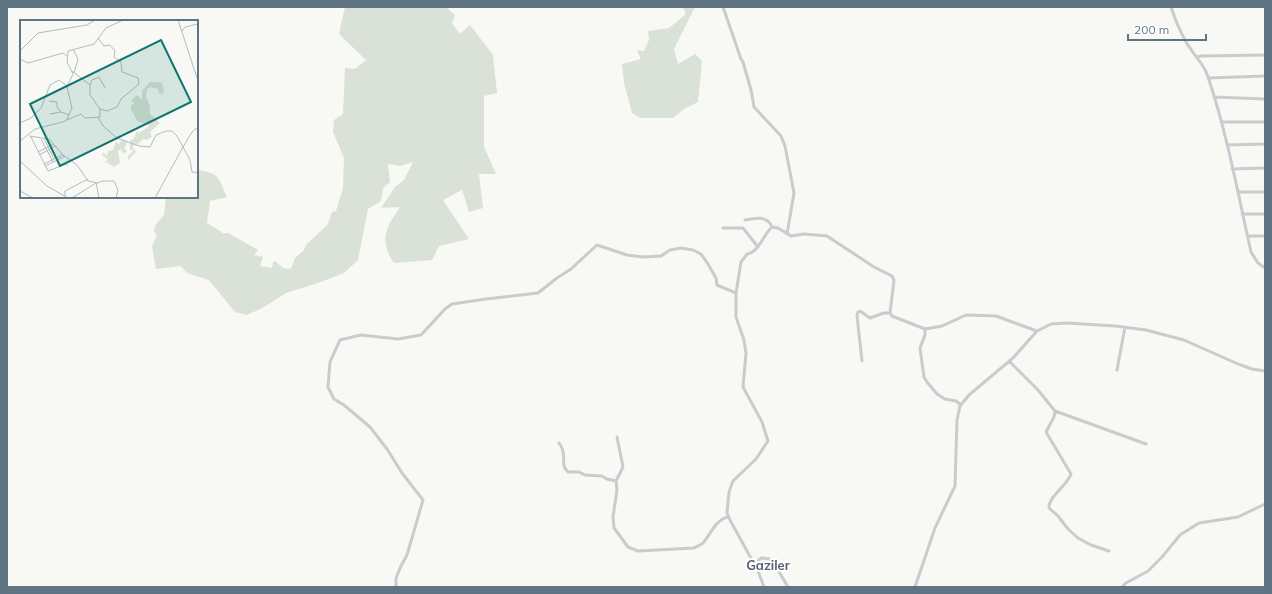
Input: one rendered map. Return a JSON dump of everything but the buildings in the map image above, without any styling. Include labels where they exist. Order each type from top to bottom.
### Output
[{"type":"street","points":[[723,7],[743,62],[751,90],[754,108],[781,136],[785,146],[794,192],[787,234]]},
{"type":"street","points":[[1171,7],[1176,22],[1209,78],[1227,145],[1251,252],[1258,263],[1265,268]]},
{"type":"street","points":[[1197,57],[1265,54]]},
{"type":"street","points":[[1209,78],[1265,76]]},
{"type":"street","points":[[1214,97],[1265,98]]},
{"type":"street","points":[[1221,122],[1265,122]]},
{"type":"street","points":[[1227,145],[1265,144]]},
{"type":"street","points":[[1232,169],[1265,168]]},
{"type":"street","points":[[1238,192],[1265,192]]},
{"type":"street","points":[[1242,214],[1265,214]]},
{"type":"street","points":[[745,220],[759,217],[766,219],[772,227]]},
{"type":"street","points":[[764,587],[758,571],[727,513],[729,492],[733,480],[756,459],[768,441],[762,422],[743,387],[746,352],[744,340],[736,318],[736,293],[741,262],[747,254],[752,253],[758,247],[766,232],[772,227],[778,228],[791,236],[804,234],[827,236],[874,267],[892,276],[894,280],[890,313]]},
{"type":"street","points":[[723,228],[743,228],[758,247]]},
{"type":"street","points":[[1248,236],[1265,236]]},
{"type":"street","points":[[396,587],[396,578],[400,566],[407,555],[423,500],[370,427],[344,405],[334,400],[328,387],[330,362],[340,340],[361,335],[398,339],[421,335],[445,309],[452,304],[538,293],[571,269],[597,245],[627,255],[643,257],[661,256],[670,250],[681,248],[693,250],[701,254],[708,264],[716,278],[717,285],[736,293]]},
{"type":"street","points":[[862,361],[857,316],[858,312],[860,311],[870,318],[884,313],[890,313],[892,316],[925,329],[942,326],[966,315],[996,316],[1037,331]]},
{"type":"street","points":[[915,587],[936,528],[955,486],[956,420],[961,405],[969,395],[1009,362],[1037,331],[1051,324],[1067,323],[1146,330],[1184,340],[1238,364],[1252,369],[1265,371]]},
{"type":"street","points":[[1117,370],[1125,327]]},
{"type":"street","points":[[925,329],[925,335],[920,348],[924,377],[937,394],[945,399],[956,401],[961,405]]},
{"type":"street","points":[[1009,362],[1038,390],[1055,411],[1146,444]]},
{"type":"street","points":[[1055,411],[1054,417],[1046,432],[1071,474],[1068,481],[1050,503],[1049,508],[1078,538],[1092,545],[1109,550]]},
{"type":"street","points":[[617,437],[623,467],[616,481],[617,490],[613,517],[614,528],[628,547],[638,551],[694,548],[702,543],[717,524],[724,518],[728,517]]},
{"type":"street","points":[[559,443],[564,454],[563,459],[565,470],[568,472],[579,472],[585,475],[602,476],[616,481]]},
{"type":"street","points":[[1122,587],[1126,583],[1148,571],[1162,557],[1180,534],[1199,523],[1238,516],[1265,504]]},
{"type":"street","points":[[758,571],[758,561],[762,558],[770,559],[788,587]]},
{"type":"shaded area","points":[[345,7],[446,7],[455,15],[452,23],[460,34],[470,25],[493,55],[497,93],[484,96],[484,147],[496,174],[479,174],[483,208],[469,212],[462,190],[443,200],[469,239],[439,246],[432,260],[395,263],[388,252],[385,238],[389,224],[400,207],[381,208],[395,187],[404,180],[413,162],[400,166],[388,164],[390,182],[383,188],[381,201],[368,209],[358,260],[344,273],[286,293],[264,307],[247,315],[235,312],[209,280],[187,273],[181,266],[156,269],[152,246],[157,235],[154,232],[155,226],[164,215],[166,198],[198,198],[198,170],[205,171],[217,177],[220,180],[227,197],[210,201],[207,223],[223,233],[228,233],[258,250],[254,255],[263,257],[260,266],[272,268],[273,262],[275,261],[283,268],[291,269],[295,258],[328,224],[332,212],[336,211],[343,188],[344,158],[333,132],[334,120],[343,114],[345,68],[355,69],[366,60],[339,34]]},
{"type":"shaded area","points":[[683,7],[695,7],[674,49],[678,64],[695,54],[702,61],[698,102],[684,109],[673,118],[640,118],[632,113],[624,83],[622,64],[641,59],[637,50],[644,51],[649,40],[648,31],[669,28],[686,14]]},
{"type":"district","name":"Gaziler","points":[[768,565]]}]
